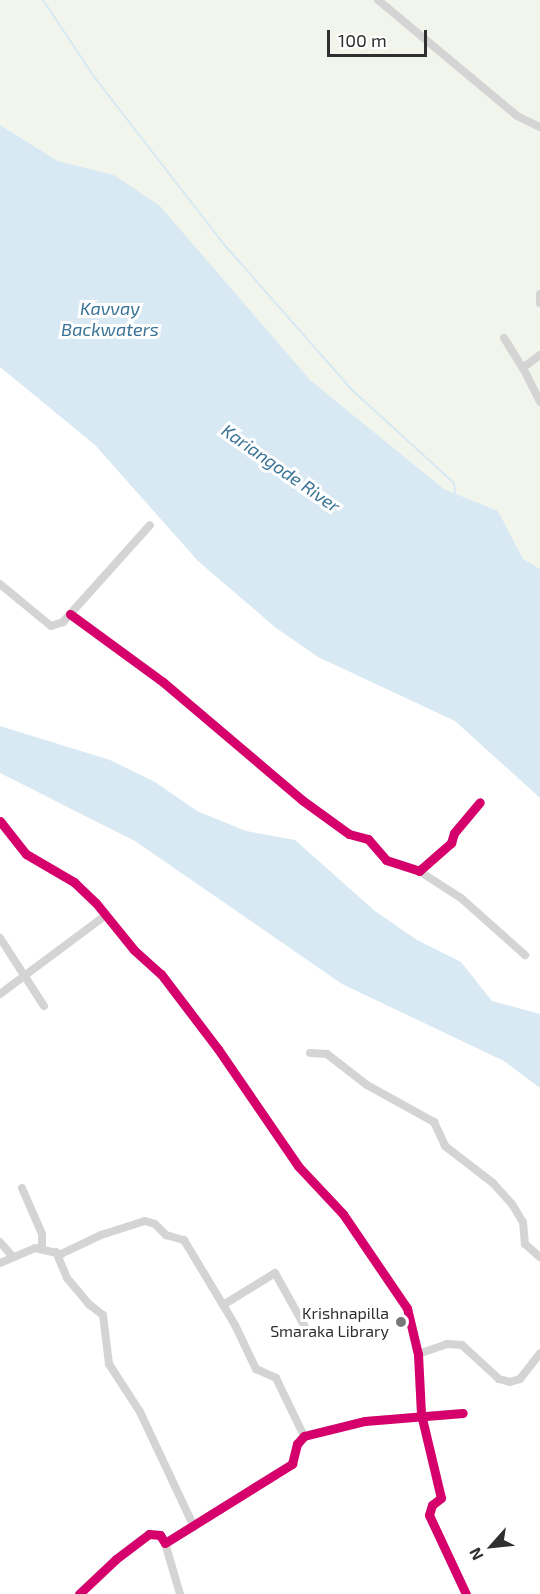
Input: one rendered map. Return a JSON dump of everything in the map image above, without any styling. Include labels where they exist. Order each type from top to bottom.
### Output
[{"type":"street","points":[[378,0],[517,116],[540,127]]},
{"type":"street","points":[[540,294],[540,303]]},
{"type":"street","points":[[504,338],[540,402]]},
{"type":"street","points":[[522,368],[540,355]]},
{"type":"street","points":[[0,585],[51,626],[70,614],[150,525]]},
{"type":"street","points":[[70,614],[163,682],[302,800],[349,834],[368,839],[386,860],[418,871],[461,898],[525,955]]},
{"type":"street","points":[[418,871],[451,843],[454,833],[480,802]]},
{"type":"street","points":[[0,821],[26,854],[74,882],[180,997],[298,1166],[356,1231],[407,1308],[418,1354],[421,1414],[441,1498],[432,1505],[429,1515],[432,1529],[466,1594]]},
{"type":"street","points":[[0,994],[106,915]]},
{"type":"street","points":[[0,938],[44,1006]]},
{"type":"street","points":[[310,1053],[327,1054],[367,1085],[434,1122],[445,1146],[493,1183],[512,1204],[523,1222],[525,1244],[540,1257]]},
{"type":"street","points":[[22,1188],[42,1234],[42,1248]]},
{"type":"street","points":[[0,1263],[12,1256],[42,1248],[61,1254],[101,1235],[145,1221],[155,1224],[166,1235],[184,1240],[223,1305],[256,1369],[276,1378],[304,1436]]},
{"type":"street","points":[[0,1242],[12,1256]]},
{"type":"street","points":[[56,1252],[67,1278],[90,1305],[103,1315],[110,1364],[140,1412],[194,1527]]},
{"type":"street","points":[[223,1305],[275,1273],[309,1334]]},
{"type":"street","points":[[418,1354],[447,1344],[462,1346],[499,1379],[510,1382],[520,1379],[540,1353]]},
{"type":"street","points":[[165,1543],[292,1464],[297,1444],[304,1436],[365,1421],[421,1414],[463,1413]]},
{"type":"street","points":[[79,1594],[116,1559],[149,1534],[160,1535],[165,1543],[180,1594]]},
{"type":"shaded area","points":[[0,0],[540,0],[540,569],[523,559],[498,511],[444,489],[310,380],[195,250],[114,175],[58,161],[0,125]]},
{"type":"water","name":"Kavvay Backwaters","points":[[0,125],[58,161],[114,175],[160,206],[310,380],[444,489],[498,511],[523,559],[540,569],[540,798],[455,721],[318,657],[276,628],[198,561],[95,445],[0,367]]},
{"type":"water","points":[[0,726],[110,760],[155,782],[197,811],[246,831],[295,840],[375,911],[417,940],[461,962],[492,1001],[540,1014],[540,1088],[504,1061],[342,984],[135,841],[0,773]]},
{"type":"waterway","points":[[43,0],[95,78],[222,242],[351,389],[454,483],[455,495]]},
{"type":"cycle path","points":[[70,614],[163,682],[302,800],[349,834],[368,839],[386,860],[419,871],[451,843],[454,833],[480,802]]},
{"type":"cycle path","points":[[0,821],[26,854],[74,882],[96,903],[134,950],[161,974],[218,1049],[298,1166],[343,1214],[407,1308],[418,1354],[421,1414],[441,1498],[432,1505],[429,1515],[466,1594]]},
{"type":"cycle path","points":[[79,1594],[116,1559],[149,1534],[160,1535],[165,1543],[292,1464],[297,1444],[304,1436],[365,1421],[463,1413]]},
{"type":"place","name":"Krishnapilla Smaraka Library","points":[[401,1322]]},
{"type":"water label","name":"Kariangode River","points":[[281,468]]}]
